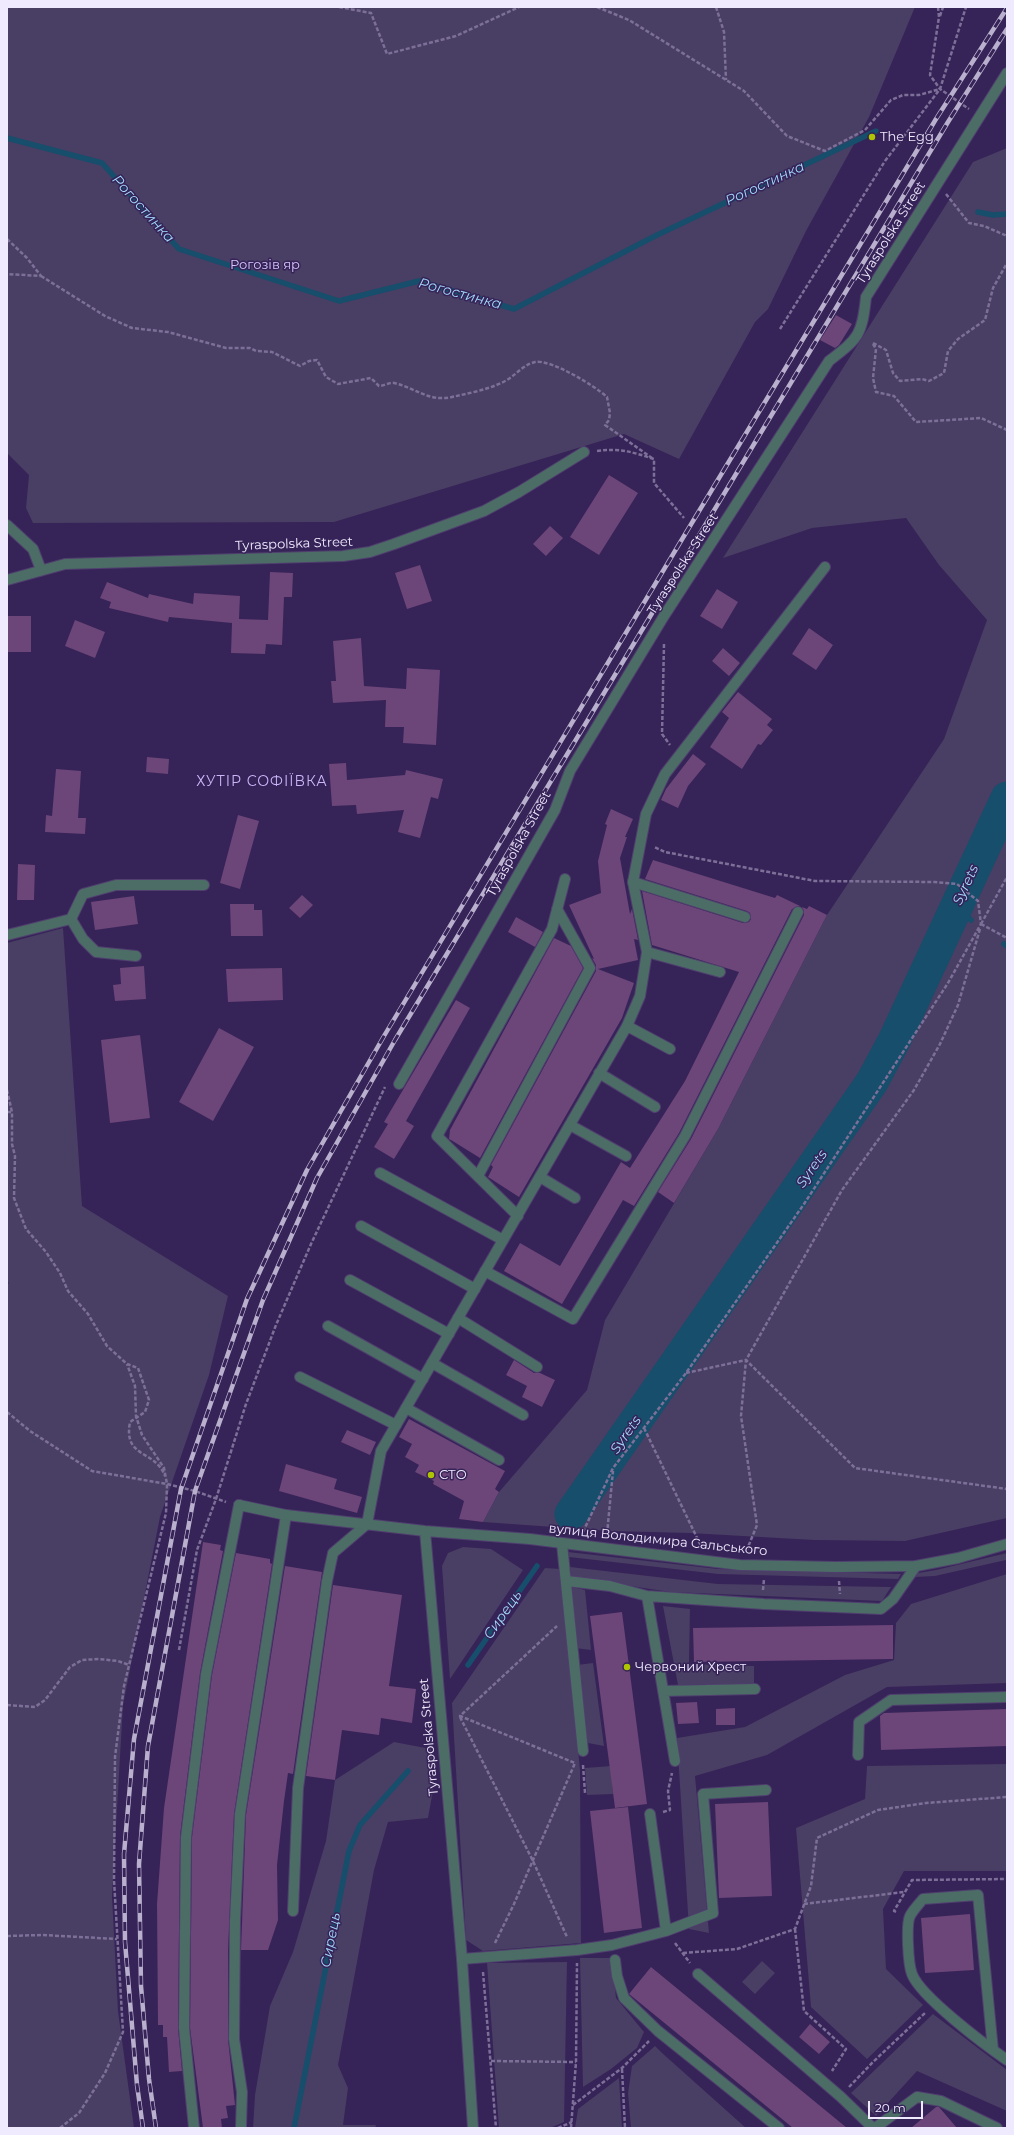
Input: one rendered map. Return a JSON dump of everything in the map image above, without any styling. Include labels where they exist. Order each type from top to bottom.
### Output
[{"type":"street","name":"Tyraspolska Street","points":[[399,1084],[555,810],[570,771],[664,616],[829,361],[851,344],[863,325],[866,297],[1007,73]]},
{"type":"street","name":"Tyraspolska Street","points":[[7,580],[65,564],[343,556],[370,552],[484,511],[519,492],[584,452]]},
{"type":"street","points":[[7,525],[33,549],[41,570]]},
{"type":"street","points":[[293,1911],[298,1788],[327,1581],[333,1553],[367,1524],[381,1451],[627,1026],[640,996],[647,952],[633,882],[646,814],[665,774],[825,567]]},
{"type":"street","points":[[518,1216],[438,1136],[552,929],[565,879]]},
{"type":"street","points":[[633,882],[746,917]]},
{"type":"street","points":[[71,919],[83,894],[116,885],[204,885]]},
{"type":"street","points":[[478,1176],[590,968],[557,909]]},
{"type":"street","points":[[485,1271],[573,1319],[685,1136],[798,912]]},
{"type":"street","points":[[7,935],[71,919]]},
{"type":"street","points":[[71,919],[83,939],[96,952],[136,956]]},
{"type":"street","points":[[647,952],[720,972]]},
{"type":"street","points":[[627,1026],[670,1049]]},
{"type":"street","points":[[600,1073],[655,1107]]},
{"type":"street","points":[[570,1125],[626,1156]]},
{"type":"street","points":[[380,1173],[503,1240]]},
{"type":"street","points":[[540,1177],[575,1198]]},
{"type":"street","points":[[361,1226],[475,1289]]},
{"type":"street","points":[[350,1280],[449,1334]]},
{"type":"street","points":[[458,1318],[537,1367]]},
{"type":"street","points":[[328,1326],[423,1379]]},
{"type":"street","points":[[432,1363],[523,1415]]},
{"type":"street","points":[[300,1377],[396,1425]]},
{"type":"street","points":[[406,1408],[499,1460]]},
{"type":"street","points":[[194,2128],[184,2028],[186,1837],[206,1674],[238,1505],[286,1515],[425,1531]]},
{"type":"street","points":[[241,2128],[242,2092],[234,2039],[235,1921],[240,1814],[286,1515]]},
{"type":"street","name":"Tyraspolska Street","points":[[425,1531],[462,1960],[473,2128]]},
{"type":"street","name":"вулиця Володимира Сальського","points":[[425,1531],[530,1539],[740,1565],[836,1567],[916,1566],[958,1558],[1007,1544]]},
{"type":"street","points":[[562,1544],[567,1581],[583,1751]]},
{"type":"street","points":[[567,1581],[610,1586],[647,1596],[764,1604],[881,1609],[893,1599],[916,1566]]},
{"type":"street","points":[[647,1596],[675,1761]]},
{"type":"street","points":[[663,1691],[755,1689]]},
{"type":"street","points":[[858,1755],[859,1722],[891,1700],[1007,1697]]},
{"type":"street","points":[[462,1960],[612,1946],[666,1931],[713,1913],[703,1794],[766,1790]]},
{"type":"street","points":[[650,1814],[666,1931]]},
{"type":"street","points":[[993,2050],[978,1895],[923,1899],[910,1916],[908,1957],[912,1974],[920,1987],[936,2002],[993,2050],[1007,2060]]},
{"type":"street","points":[[615,1960],[617,1976],[624,1998],[658,2031],[779,2128]]},
{"type":"street","points":[[698,1974],[825,2083],[874,2128],[917,2097],[941,2101],[997,2128]]},
{"type":"path","points":[[339,7],[371,13],[387,54],[456,36],[519,7]]},
{"type":"path","points":[[596,7],[629,20],[744,91],[787,136],[826,152],[865,130],[891,100],[903,95],[919,95],[940,89]]},
{"type":"path","points":[[716,7],[724,32],[726,80]]},
{"type":"path","points":[[938,7],[939,17]]},
{"type":"path","points":[[943,7],[939,17],[930,75],[940,89],[979,117]]},
{"type":"path","points":[[780,329],[885,162],[940,89],[966,7]]},
{"type":"path","points":[[932,192],[946,194],[969,223],[984,226],[1007,236]]},
{"type":"path","points":[[7,239],[27,258],[41,276],[105,316],[127,326],[168,332],[226,348],[250,348],[256,351],[272,352],[300,366],[309,361],[317,360],[326,377],[338,384],[371,378],[379,386],[394,383],[428,397],[452,397],[490,388],[507,380],[526,365],[534,363],[547,363],[594,387],[604,394],[610,407],[609,420],[605,424],[654,459],[654,483],[684,518]]},
{"type":"path","points":[[873,343],[886,350],[893,373],[900,381],[922,379],[929,381],[938,378],[944,373],[948,351],[958,339],[985,320],[994,288],[1007,263]]},
{"type":"path","points":[[7,274],[41,276]]},
{"type":"path","points":[[863,325],[876,349],[873,378],[876,392],[894,396],[916,422],[981,418],[1007,430]]},
{"type":"path","points":[[584,452],[615,449],[631,451],[652,458]]},
{"type":"path","points":[[664,616],[662,734],[679,756]]},
{"type":"path","points":[[650,846],[665,852],[815,881],[934,882],[957,884],[978,901],[981,924],[958,1005],[940,1044],[914,1090],[842,1190],[746,1360],[741,1416],[757,1525],[740,1565]]},
{"type":"path","points":[[582,1535],[614,1468],[686,1373],[804,1204],[948,984],[1007,878]]},
{"type":"path","points":[[981,924],[1007,938]]},
{"type":"path","points":[[179,1650],[197,1550],[216,1499],[246,1404],[276,1326],[311,1244],[388,1082]]},
{"type":"path","points":[[7,1090],[12,1112],[12,1144],[15,1163],[14,1198],[17,1211],[26,1229],[46,1252],[60,1273],[68,1291],[88,1314],[107,1346],[127,1364],[138,1368],[149,1400],[145,1412],[136,1416],[130,1422],[128,1432],[130,1444],[137,1451],[155,1460],[164,1473],[168,1484]]},
{"type":"path","points":[[7,1112],[12,1112]]},
{"type":"path","points":[[686,1373],[746,1360]]},
{"type":"path","points":[[746,1360],[856,1468],[1007,1489]]},
{"type":"path","points":[[60,2128],[79,2113],[105,2073],[123,2032],[114,1880],[115,1757],[124,1686],[166,1513],[168,1484],[164,1468],[142,1435],[136,1416],[135,1386],[127,1364]]},
{"type":"path","points":[[7,1412],[30,1431],[92,1471],[155,1484],[168,1484],[238,1505]]},
{"type":"path","points":[[644,1428],[692,1525],[707,1561]]},
{"type":"path","points":[[606,1548],[614,1468]]},
{"type":"path","points":[[460,1716],[570,1614]]},
{"type":"path","points":[[7,1705],[36,1707],[45,1700],[70,1667],[82,1660],[99,1659],[118,1661],[129,1665]]},
{"type":"path","points":[[456,1714],[574,1763],[533,1861],[491,1951],[483,1951],[482,1957],[496,2128]]},
{"type":"path","points":[[460,1716],[533,1861],[567,1937]]},
{"type":"path","points":[[583,1764],[585,1793]]},
{"type":"path","points":[[668,1791],[670,1803]]},
{"type":"path","points":[[825,2083],[846,2049],[804,2011],[795,1929],[811,1886],[817,1838],[878,1810],[926,1803],[1007,1797]]},
{"type":"path","points":[[804,1904],[905,1892]]},
{"type":"path","points":[[683,1953],[738,1949],[795,1929]]},
{"type":"path","points":[[7,1936],[42,1935],[117,1939]]},
{"type":"path","points":[[571,2128],[576,2062],[577,1950]]},
{"type":"path","points":[[841,2097],[873,2062],[936,2002]]},
{"type":"path","points":[[573,2105],[622,2068],[644,2048]]},
{"type":"path","points":[[491,2061],[576,2062]]},
{"type":"path","points":[[622,2068],[625,2128]]},
{"type":"path","points":[[558,2128],[572,2122]]},
{"type":"green space","name":"Рогозів яр","points":[[7,7],[915,7],[869,117],[806,231],[768,309],[755,322],[679,459],[624,434],[334,522],[33,523],[26,508],[29,475],[7,453]]},
{"type":"green space","points":[[1007,148],[1007,1518],[905,1541],[814,1540],[689,1533],[610,1531],[483,1522],[499,1492],[587,1390],[605,1320],[718,1129],[827,915],[944,739],[987,620],[939,565],[906,518],[812,528],[723,558],[973,162]]},
{"type":"green space","points":[[63,928],[82,1206],[228,1296],[209,1375],[160,1517],[123,1705],[112,1896],[118,2011],[134,2128],[7,2128],[7,1284],[9,1283],[7,1281],[7,943]]},
{"type":"green space","points":[[463,1547],[491,1549],[523,1570],[450,1679],[442,1566],[448,1553]]},
{"type":"green space","points":[[568,1552],[718,1569],[901,1574],[898,1579],[718,1574],[569,1557]]},
{"type":"green space","points":[[1007,1553],[1006,1560],[935,1576],[915,1577],[918,1573]]},
{"type":"green space","points":[[570,1567],[718,1584],[891,1587],[882,1601],[670,1592],[571,1577]]},
{"type":"green space","points":[[545,1568],[561,1569],[580,1770],[581,1943],[483,1951],[466,1940],[452,1703]]},
{"type":"green space","points":[[1007,1574],[1007,1683],[887,1687],[767,1755],[695,1776],[709,1933],[689,1929],[677,1738],[745,1727],[845,1675],[894,1660],[896,1623],[911,1604]]},
{"type":"green space","points":[[573,1587],[585,1590],[591,1650],[575,1648],[567,1597]]},
{"type":"green space","points":[[663,1606],[690,1609],[689,1664],[754,1666],[754,1684],[678,1685]]},
{"type":"green space","points":[[593,1663],[604,1746],[588,1743],[584,1734],[577,1665]]},
{"type":"green space","points":[[394,1742],[431,1749],[434,1785],[428,1818],[388,1822],[374,1870],[338,2065],[348,2088],[343,2125],[376,2125],[375,2128],[253,2128],[255,2095],[270,2006],[293,1952],[326,1841],[335,1780]]},
{"type":"green space","points":[[1007,1764],[1007,1871],[904,1871],[883,1909],[886,1969],[923,2005],[867,2059],[811,2007],[796,1828],[865,1799],[867,1766]]},
{"type":"green space","points":[[611,1766],[613,1794],[587,1795],[585,1768]]},
{"type":"green space","points":[[580,1958],[612,1958],[616,1998],[644,2032],[637,2048],[611,2069],[583,2087]]},
{"type":"green space","points":[[762,1961],[775,1973],[755,1994],[742,1982]]},
{"type":"green space","points":[[567,1962],[564,2122],[550,2128],[499,2128],[487,1963]]},
{"type":"green space","points":[[933,2014],[1007,2070],[1007,2111],[917,2071],[876,2116],[851,2093]]},
{"type":"green space","points":[[655,2046],[746,2128],[631,2128],[628,2093],[632,2066]]},
{"type":"green space","points":[[619,2078],[622,2128],[575,2128],[578,2109]]},
{"type":"building","points":[[836,315],[852,324],[839,345],[835,348],[820,340]]},
{"type":"building","points":[[609,475],[638,493],[599,555],[570,537]]},
{"type":"building","points":[[550,526],[563,538],[546,556],[533,544]]},
{"type":"building","points":[[420,565],[432,601],[407,609],[395,573]]},
{"type":"building","points":[[270,572],[293,573],[292,597],[284,597],[282,645],[266,644],[265,654],[231,653],[232,623],[169,617],[168,622],[109,608],[111,602],[100,598],[107,582],[148,598],[149,594],[193,604],[194,593],[240,596],[239,619],[268,620]]},
{"type":"building","points":[[717,589],[738,602],[722,629],[700,616]]},
{"type":"building","points":[[7,616],[31,616],[31,652],[7,652]]},
{"type":"building","points":[[75,620],[105,632],[95,658],[65,646]]},
{"type":"building","points":[[809,628],[833,645],[816,670],[792,654]]},
{"type":"building","points":[[361,638],[364,686],[406,689],[407,668],[440,670],[436,745],[403,743],[404,727],[385,727],[386,700],[333,703],[331,681],[336,681],[333,641]]},
{"type":"building","points":[[723,648],[740,663],[729,676],[712,661]]},
{"type":"building","points":[[738,692],[772,719],[767,725],[773,730],[761,745],[758,744],[742,769],[710,747],[729,718],[722,712]]},
{"type":"building","points":[[693,754],[706,764],[688,786],[678,808],[661,800],[666,789]]},
{"type":"building","points":[[147,757],[169,759],[168,774],[146,772]]},
{"type":"building","points":[[346,763],[347,780],[405,775],[406,770],[443,779],[438,799],[431,797],[420,838],[398,832],[404,810],[357,814],[356,805],[332,806],[329,764]]},
{"type":"building","points":[[56,769],[81,771],[78,818],[86,818],[85,834],[45,832],[46,815],[52,816]]},
{"type":"building","points":[[611,809],[633,819],[625,837],[627,837],[620,858],[630,914],[632,909],[638,940],[634,939],[638,960],[598,969],[634,983],[622,1018],[519,1197],[488,1177],[493,1167],[491,1165],[596,971],[596,965],[592,958],[594,959],[569,905],[601,893],[598,861],[607,825],[605,824]]},
{"type":"building","points":[[238,815],[259,821],[240,889],[220,883]]},
{"type":"building","points":[[653,860],[775,898],[777,895],[800,906],[792,909],[679,1133],[634,1206],[623,1200],[562,1304],[504,1271],[520,1243],[560,1266],[621,1162],[630,1168],[685,1081],[739,972],[652,945],[642,891],[743,923],[749,922],[751,919],[750,913],[747,911],[645,879]]},
{"type":"building","points":[[18,864],[35,865],[34,900],[17,900]]},
{"type":"building","points":[[302,895],[313,905],[300,918],[289,908]]},
{"type":"building","points":[[134,896],[138,924],[95,930],[91,902]]},
{"type":"building","points":[[230,904],[254,904],[254,910],[262,910],[263,936],[231,936]]},
{"type":"building","points":[[809,906],[827,915],[718,1129],[674,1203],[658,1192],[691,1139],[804,915],[802,907],[807,909]]},
{"type":"building","points":[[516,917],[543,932],[535,947],[508,932]]},
{"type":"building","points":[[554,938],[571,946],[583,968],[480,1158],[449,1139],[450,1130]]},
{"type":"building","points":[[144,966],[146,999],[115,1001],[113,985],[121,984],[120,968]]},
{"type":"building","points":[[282,968],[283,1000],[228,1002],[226,969]]},
{"type":"building","points":[[456,1000],[470,1008],[406,1121],[414,1126],[394,1159],[374,1147],[388,1124],[384,1122]]},
{"type":"building","points":[[219,1028],[254,1047],[213,1121],[179,1102]]},
{"type":"building","points":[[140,1035],[150,1118],[110,1123],[101,1040]]},
{"type":"building","points":[[514,1360],[534,1373],[540,1373],[555,1380],[542,1407],[522,1397],[527,1386],[506,1375]]},
{"type":"building","points":[[409,1419],[505,1471],[495,1489],[499,1492],[483,1522],[459,1519],[464,1501],[433,1484],[434,1481],[415,1472],[419,1465],[405,1457],[412,1444],[399,1437]]},
{"type":"building","points":[[347,1430],[376,1442],[370,1455],[341,1442]]},
{"type":"building","points":[[286,1464],[337,1479],[334,1489],[362,1497],[357,1513],[279,1491]]},
{"type":"building","points":[[203,1542],[221,1545],[220,1550],[223,1551],[200,1673],[180,1836],[178,2028],[182,2071],[169,2072],[167,2037],[163,2037],[163,2025],[158,2025],[157,1904],[164,1808]]},
{"type":"building","points":[[236,1553],[270,1559],[270,1563],[272,1564],[234,1814],[228,1951],[228,2039],[235,2105],[226,2106],[228,2118],[221,2119],[222,2128],[203,2128],[190,2028],[192,1837],[212,1675]]},
{"type":"building","points":[[285,1566],[322,1572],[293,1774],[288,1773],[284,1801],[277,1865],[278,1920],[268,1950],[241,1950],[246,1815]]},
{"type":"building","points":[[333,1585],[402,1595],[389,1686],[416,1689],[412,1723],[381,1718],[379,1735],[342,1730],[335,1780],[306,1776]]},
{"type":"building","points":[[622,1612],[647,1804],[615,1808],[590,1616]]},
{"type":"building","points":[[893,1625],[893,1659],[694,1662],[693,1628]]},
{"type":"building","points":[[697,1702],[699,1723],[678,1724],[676,1703]]},
{"type":"building","points":[[735,1708],[735,1725],[716,1725],[716,1709]]},
{"type":"building","points":[[1007,1709],[1007,1746],[881,1750],[880,1716],[884,1713]]},
{"type":"building","points":[[768,1802],[772,1896],[719,1898],[715,1804]]},
{"type":"building","points":[[628,1807],[642,1928],[604,1933],[590,1811]]},
{"type":"building","points":[[970,1914],[974,1970],[925,1973],[921,1918]]},
{"type":"building","points":[[651,1967],[847,2128],[793,2128],[629,1994]]},
{"type":"building","points":[[810,2024],[830,2042],[819,2054],[799,2037]]},
{"type":"building","points":[[936,2107],[939,2107],[957,2128],[911,2128]]},
{"type":"waterway","name":"Рогостинка","points":[[7,138],[102,163],[179,249],[339,301],[419,281],[514,309],[655,236],[876,131]]},
{"type":"waterway","name":"Рогостинка","points":[[978,212],[993,215],[1007,214]]},
{"type":"waterway","name":"Syrets","points":[[571,1514],[872,1082],[895,1039],[1007,798]]},
{"type":"waterway","points":[[955,908],[971,920]]},
{"type":"waterway","name":"Сирець","points":[[468,1665],[537,1566]]},
{"type":"waterway","name":"Сирець","points":[[294,2128],[349,1851],[360,1825],[408,1771]]},
{"type":"railway","points":[[143,2128],[137,2085],[125,1942],[124,1854],[134,1739],[181,1489],[247,1299],[307,1170],[384,1036],[936,119],[1007,8]]},
{"type":"railway","points":[[156,2128],[149,2079],[141,1986],[139,1864],[148,1746],[195,1491],[263,1300],[317,1178],[395,1040],[948,122],[1007,29]]},
{"type":"place","name":"The Egg","points":[[872,137]]},
{"type":"place","name":"СТО","points":[[431,1475]]},
{"type":"place","name":"Червоний Хрест","points":[[627,1667]]},
{"type":"district","name":"ХУТІР СОФІЇВКА","points":[[262,782]]}]
